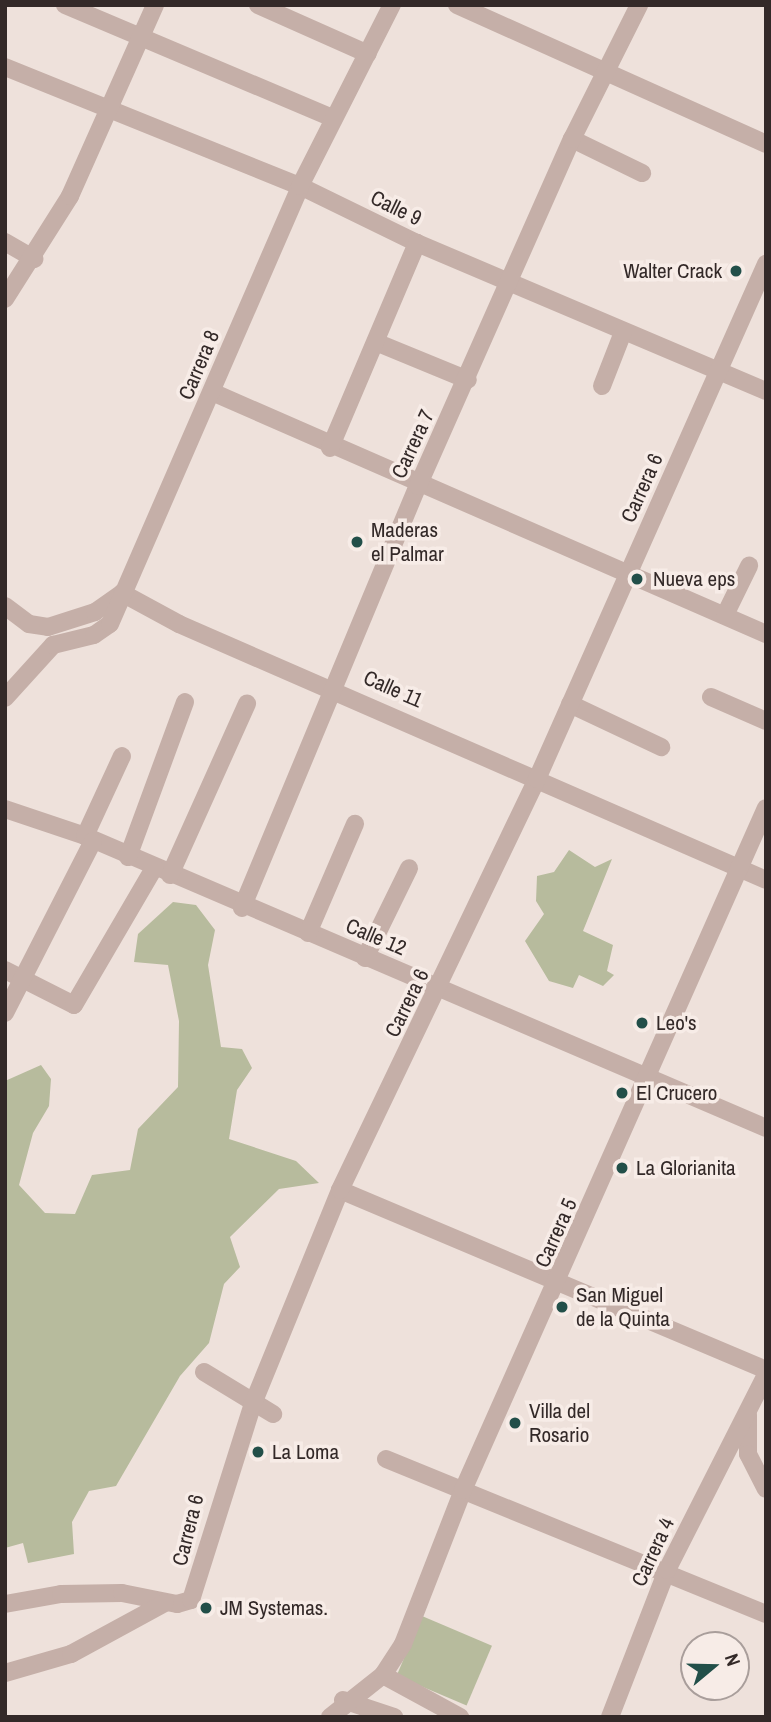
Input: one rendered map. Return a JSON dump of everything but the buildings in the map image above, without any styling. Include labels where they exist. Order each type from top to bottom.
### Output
[{"type":"street","points":[[65,5],[138,39],[333,118]]},
{"type":"street","points":[[5,299],[35,258],[155,5]]},
{"type":"street","points":[[258,5],[368,54]]},
{"type":"street","name":"Carrera 8","points":[[5,698],[53,645],[103,631],[212,392],[300,186],[392,5]]},
{"type":"street","points":[[457,5],[766,144]]},
{"type":"street","name":"Carrera 7","points":[[242,908],[418,486],[468,380],[572,139],[639,5]]},
{"type":"street","name":"Calle 9","points":[[5,67],[300,186],[417,243],[766,391]]},
{"type":"street","points":[[572,139],[642,173]]},
{"type":"street","points":[[5,242],[35,258]]},
{"type":"street","points":[[330,448],[378,343],[417,243]]},
{"type":"street","name":"Carrera 6","points":[[164,1603],[191,1600],[198,1587],[218,1500],[252,1406],[340,1190],[439,989],[537,779],[766,264]]},
{"type":"street","points":[[602,386],[623,332]]},
{"type":"street","points":[[378,343],[468,380]]},
{"type":"street","points":[[212,392],[330,448],[629,572],[766,634]]},
{"type":"street","points":[[725,615],[749,566]]},
{"type":"street","points":[[5,606],[29,624],[48,627],[95,612],[122,593]]},
{"type":"street","name":"Calle 11","points":[[122,593],[179,624],[333,687],[766,880]]},
{"type":"street","points":[[711,697],[766,721]]},
{"type":"street","points":[[128,857],[185,702]]},
{"type":"street","points":[[5,970],[74,1005],[162,872],[247,704]]},
{"type":"street","points":[[569,704],[661,747]]},
{"type":"street","points":[[5,1013],[89,839],[122,756]]},
{"type":"street","name":"Carrera 5","points":[[383,1675],[403,1644],[463,1490],[650,1079],[738,867],[766,808]]},
{"type":"street","name":"Calle 12","points":[[6,810],[89,839],[242,908],[308,933],[766,1128]]},
{"type":"street","points":[[308,933],[355,824]]},
{"type":"street","points":[[365,958],[409,868]]},
{"type":"street","points":[[340,1190],[558,1286],[766,1372]]},
{"type":"street","points":[[204,1371],[252,1406],[273,1415]]},
{"type":"street","name":"Carrera 4","points":[[610,1717],[667,1570],[766,1372]]},
{"type":"street","name":"Carrera 4","points":[[748,1411],[748,1454],[766,1489]]},
{"type":"street","points":[[386,1459],[667,1570],[766,1614]]},
{"type":"street","points":[[5,1604],[122,1593],[164,1603]]},
{"type":"street","points":[[5,1673],[71,1654],[164,1603]]},
{"type":"street","points":[[330,1717],[343,1700],[383,1675],[460,1717]]},
{"type":"street","points":[[343,1700],[394,1717]]},
{"type":"green space","points":[[569,850],[595,867],[612,859],[583,931],[613,945],[607,971],[614,975],[603,986],[579,975],[573,988],[549,981],[525,941],[544,914],[536,901],[537,876],[554,872]]},
{"type":"green space","points":[[173,902],[196,905],[215,930],[208,965],[221,1047],[242,1049],[252,1068],[237,1090],[229,1139],[296,1161],[319,1183],[279,1189],[230,1237],[240,1267],[224,1284],[209,1343],[180,1376],[116,1486],[89,1491],[72,1522],[74,1554],[28,1563],[23,1543],[5,1548],[5,1081],[41,1065],[51,1079],[49,1106],[33,1133],[19,1185],[45,1213],[75,1214],[92,1175],[130,1170],[138,1129],[178,1087],[179,1021],[168,965],[134,962],[138,934]]},
{"type":"green space","points":[[422,1616],[492,1646],[467,1706],[397,1676]]},
{"type":"place","name":"Walter Crack","points":[[736,271]]},
{"type":"place","name":"Maderas el Palmar","points":[[357,542]]},
{"type":"place","name":"Nueva eps","points":[[637,579]]},
{"type":"place","name":"Leo's","points":[[642,1023]]},
{"type":"place","name":"El Crucero","points":[[622,1093]]},
{"type":"place","name":"La Glorianita","points":[[622,1168]]},
{"type":"place","name":"San Miguel de la Quinta","points":[[562,1307]]},
{"type":"place","name":"Villa del Rosario","points":[[515,1423]]},
{"type":"place","name":"La Loma","points":[[258,1452]]},
{"type":"place","name":"JM Systemas.","points":[[206,1608]]}]
